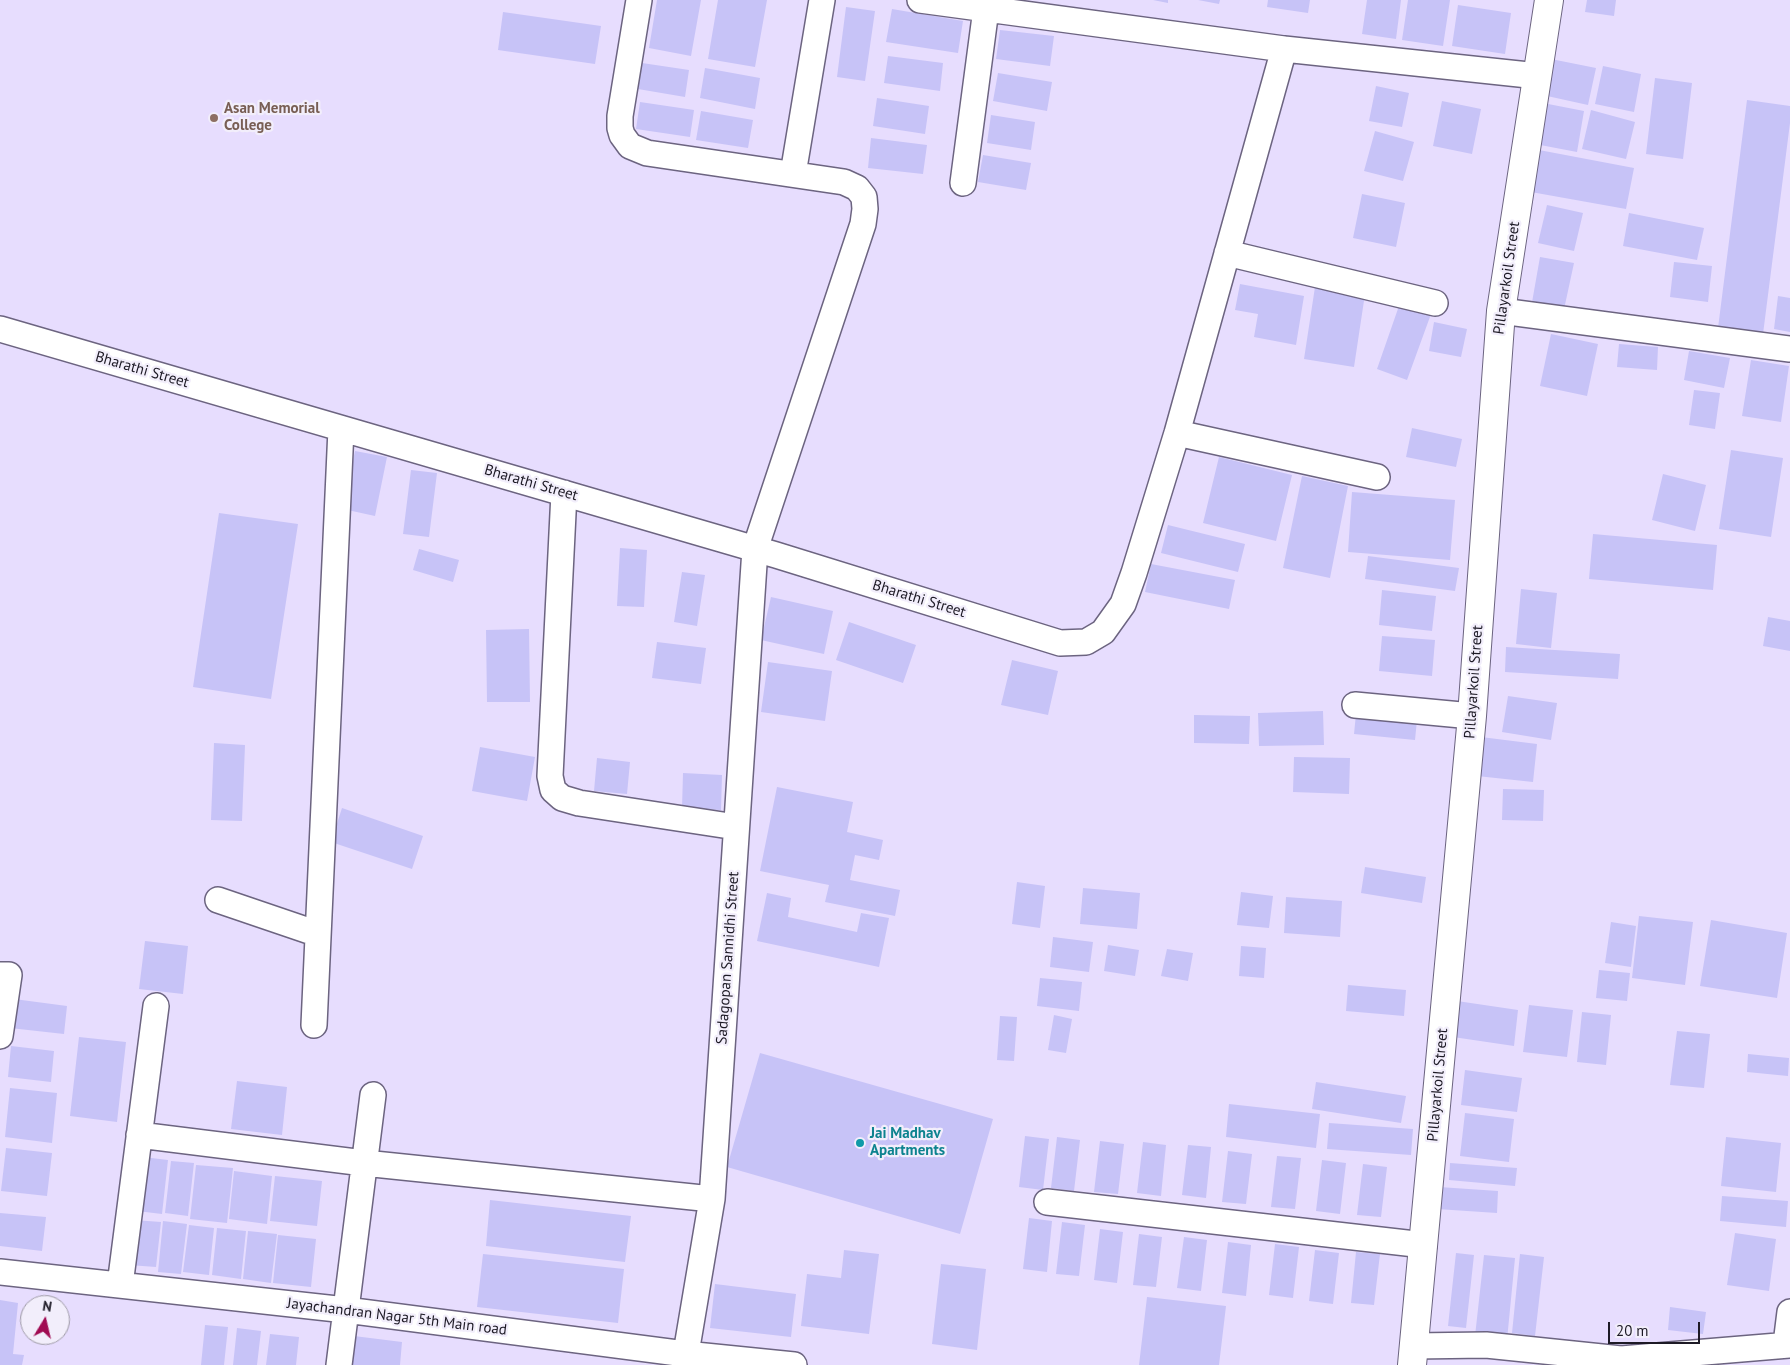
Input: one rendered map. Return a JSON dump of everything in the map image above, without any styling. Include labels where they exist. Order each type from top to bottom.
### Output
[{"type":"street","points":[[639,0],[620,116],[622,135],[630,146],[646,153],[793,174],[822,0]]},
{"type":"street","points":[[920,0],[1284,49],[1538,76]]},
{"type":"street","name":"Pillayarkoil Street","points":[[1413,1355],[1472,716],[1501,311],[1549,0]]},
{"type":"street","points":[[963,183],[986,9]]},
{"type":"street","name":"Bharathi Street","points":[[0,329],[755,549],[1060,643],[1086,642],[1103,632],[1123,604],[1177,433],[1284,49]]},
{"type":"street","name":"Sadagopan Sannidhi Street","points":[[685,1359],[712,1199],[755,549],[860,233],[866,208],[864,197],[857,188],[844,182],[793,174]]},
{"type":"street","points":[[1227,253],[1435,303]]},
{"type":"street","points":[[1501,311],[1790,349]]},
{"type":"street","points":[[314,1025],[341,428]]},
{"type":"street","points":[[1177,433],[1377,477]]},
{"type":"street","points":[[564,493],[550,776],[553,790],[562,798],[579,803],[736,827]]},
{"type":"street","points":[[1355,705],[1472,716]]},
{"type":"street","points":[[218,900],[318,934]]},
{"type":"street","points":[[0,975],[9,975],[0,1036]]},
{"type":"street","points":[[120,1285],[156,1006]]},
{"type":"street","points":[[339,1365],[373,1095]]},
{"type":"street","points":[[139,1134],[364,1163],[712,1199]]},
{"type":"street","points":[[1047,1202],[1424,1245]]},
{"type":"street","name":"Jayachandran Nagar 5th Main road","points":[[0,1272],[346,1310],[685,1359],[794,1365]]},
{"type":"street","points":[[1413,1355],[1486,1345],[1621,1359],[1788,1345],[1790,1312]]},
{"type":"building","points":[[657,0],[701,0],[691,56],[649,48]]},
{"type":"building","points":[[718,0],[767,0],[755,67],[708,59]]},
{"type":"building","points":[[1153,0],[1168,0],[1168,3]]},
{"type":"building","points":[[1198,0],[1220,0],[1219,4]]},
{"type":"building","points":[[1268,0],[1310,0],[1308,13],[1267,7]]},
{"type":"building","points":[[1367,0],[1401,0],[1396,39],[1362,34]]},
{"type":"building","points":[[1408,0],[1450,0],[1443,46],[1402,40]]},
{"type":"building","points":[[1587,0],[1616,0],[1614,16],[1585,12]]},
{"type":"building","points":[[1458,5],[1511,13],[1505,54],[1452,46]]},
{"type":"building","points":[[846,7],[875,11],[865,81],[837,77]]},
{"type":"building","points":[[892,9],[963,21],[958,53],[886,42]]},
{"type":"building","points":[[503,12],[601,26],[595,64],[498,50]]},
{"type":"building","points":[[1000,30],[1054,36],[1050,66],[996,59]]},
{"type":"building","points":[[888,56],[943,63],[940,91],[884,83]]},
{"type":"building","points":[[1546,58],[1596,68],[1588,105],[1538,94]]},
{"type":"building","points":[[642,63],[689,70],[685,97],[638,89]]},
{"type":"building","points":[[1603,66],[1641,74],[1634,112],[1595,104]]},
{"type":"building","points":[[705,68],[760,78],[755,109],[700,98]]},
{"type":"building","points":[[998,73],[1052,82],[1047,111],[993,101]]},
{"type":"building","points":[[1655,78],[1692,83],[1683,159],[1646,154]]},
{"type":"building","points":[[1376,86],[1409,93],[1402,127],[1369,121]]},
{"type":"building","points":[[877,98],[929,106],[925,134],[873,126]]},
{"type":"building","points":[[1747,100],[1790,106],[1790,123],[1763,334],[1718,328]]},
{"type":"building","points":[[1442,101],[1481,109],[1472,154],[1433,146]]},
{"type":"building","points":[[640,102],[694,110],[690,137],[636,129]]},
{"type":"building","points":[[1543,103],[1584,111],[1577,152],[1535,144]]},
{"type":"building","points":[[1591,110],[1635,122],[1626,159],[1582,149]]},
{"type":"building","points":[[701,111],[753,120],[748,148],[696,140]]},
{"type":"building","points":[[991,115],[1035,122],[1031,150],[987,143]]},
{"type":"building","points":[[1375,131],[1414,142],[1403,181],[1364,171]]},
{"type":"building","points":[[871,138],[927,145],[923,174],[868,168]]},
{"type":"building","points":[[1539,150],[1634,168],[1626,209],[1531,192]]},
{"type":"building","points":[[983,155],[1031,163],[1026,190],[978,182]]},
{"type":"building","points":[[1362,194],[1405,203],[1396,247],[1353,238]]},
{"type":"building","points":[[1547,205],[1583,213],[1574,251],[1538,243]]},
{"type":"building","points":[[1629,213],[1704,228],[1697,260],[1623,246]]},
{"type":"building","points":[[1540,257],[1574,263],[1563,314],[1531,308]]},
{"type":"building","points":[[1674,262],[1712,266],[1708,302],[1670,297]]},
{"type":"building","points":[[1240,284],[1304,296],[1296,345],[1254,337],[1258,314],[1235,310]]},
{"type":"building","points":[[1315,287],[1365,294],[1354,367],[1304,359]]},
{"type":"building","points":[[1778,296],[1790,298],[1790,332],[1774,329]]},
{"type":"building","points":[[1400,303],[1431,314],[1407,380],[1377,369]]},
{"type":"building","points":[[1434,322],[1467,329],[1461,357],[1429,351]]},
{"type":"building","points":[[1551,334],[1598,344],[1587,396],[1540,386]]},
{"type":"building","points":[[1619,344],[1658,347],[1657,370],[1617,367]]},
{"type":"building","points":[[1689,351],[1730,358],[1724,388],[1684,380]]},
{"type":"building","points":[[1751,360],[1789,366],[1781,422],[1742,416]]},
{"type":"building","points":[[1694,390],[1720,393],[1715,429],[1689,425]]},
{"type":"building","points":[[1412,428],[1462,439],[1456,467],[1406,457]]},
{"type":"building","points":[[1731,450],[1783,458],[1771,537],[1719,529]]},
{"type":"building","points":[[355,451],[387,457],[375,516],[343,509]]},
{"type":"building","points":[[1219,457],[1292,475],[1276,541],[1203,523]]},
{"type":"building","points":[[411,470],[437,473],[429,537],[403,534]]},
{"type":"building","points":[[1663,474],[1706,485],[1695,531],[1652,520]]},
{"type":"building","points":[[1302,476],[1348,486],[1330,578],[1283,568]]},
{"type":"building","points":[[1352,492],[1455,500],[1450,560],[1348,552]]},
{"type":"building","points":[[219,513],[298,524],[271,699],[193,687]]},
{"type":"building","points":[[1168,525],[1245,544],[1238,572],[1161,553]]},
{"type":"building","points":[[1593,534],[1717,545],[1713,590],[1589,579]]},
{"type":"building","points":[[620,548],[647,550],[644,607],[617,606]]},
{"type":"building","points":[[419,549],[459,560],[453,582],[413,570]]},
{"type":"building","points":[[1368,556],[1459,568],[1455,591],[1365,579]]},
{"type":"building","points":[[1151,564],[1235,580],[1229,609],[1145,592]]},
{"type":"building","points":[[682,572],[705,575],[697,626],[674,622]]},
{"type":"building","points":[[1521,589],[1557,593],[1551,648],[1516,644]]},
{"type":"building","points":[[1382,590],[1436,596],[1432,631],[1379,625]]},
{"type":"building","points":[[771,597],[833,611],[824,654],[761,640]]},
{"type":"building","points":[[1768,617],[1790,621],[1790,651],[1763,646]]},
{"type":"building","points":[[849,622],[916,645],[903,683],[836,660]]},
{"type":"building","points":[[529,629],[530,702],[487,702],[486,630]]},
{"type":"building","points":[[1382,636],[1435,640],[1432,676],[1379,671]]},
{"type":"building","points":[[657,642],[706,648],[701,684],[652,678]]},
{"type":"building","points":[[1506,647],[1620,654],[1618,679],[1505,672]]},
{"type":"building","points":[[1012,660],[1058,671],[1048,715],[1001,705]]},
{"type":"building","points":[[768,662],[832,671],[825,721],[761,712]]},
{"type":"building","points":[[1508,696],[1557,703],[1551,740],[1502,732]]},
{"type":"building","points":[[1323,711],[1324,745],[1259,746],[1258,713]]},
{"type":"building","points":[[1356,714],[1417,720],[1415,740],[1354,734]]},
{"type":"building","points":[[1194,715],[1250,716],[1249,744],[1194,743]]},
{"type":"building","points":[[1481,737],[1537,744],[1533,782],[1477,776]]},
{"type":"building","points":[[214,743],[245,745],[242,821],[211,820]]},
{"type":"building","points":[[480,747],[535,757],[527,801],[472,791]]},
{"type":"building","points":[[1294,757],[1350,758],[1349,794],[1293,792]]},
{"type":"building","points":[[597,758],[630,762],[627,794],[594,791]]},
{"type":"building","points":[[683,773],[722,775],[721,810],[682,809]]},
{"type":"building","points":[[777,787],[853,802],[847,832],[883,840],[879,860],[855,855],[850,880],[900,890],[895,916],[825,902],[829,885],[760,871]]},
{"type":"building","points":[[1503,789],[1544,790],[1543,821],[1502,820]]},
{"type":"building","points":[[342,808],[423,836],[412,869],[331,842]]},
{"type":"building","points":[[1365,867],[1426,877],[1422,903],[1361,893]]},
{"type":"building","points":[[1017,882],[1045,886],[1040,928],[1012,924]]},
{"type":"building","points":[[1083,888],[1140,893],[1137,929],[1080,924]]},
{"type":"building","points":[[1241,892],[1273,896],[1269,928],[1237,925]]},
{"type":"building","points":[[767,893],[791,898],[788,917],[857,932],[861,913],[889,918],[879,967],[757,941]]},
{"type":"building","points":[[1286,897],[1342,901],[1340,937],[1284,933]]},
{"type":"building","points":[[1639,916],[1693,922],[1685,985],[1632,978]]},
{"type":"building","points":[[1711,920],[1787,933],[1777,998],[1700,986]]},
{"type":"building","points":[[1611,922],[1636,926],[1631,967],[1605,963]]},
{"type":"building","points":[[1053,937],[1093,942],[1089,972],[1050,967]]},
{"type":"building","points":[[145,941],[188,946],[183,994],[139,989]]},
{"type":"building","points":[[1108,945],[1139,950],[1135,976],[1104,971]]},
{"type":"building","points":[[1241,946],[1266,948],[1264,978],[1239,976]]},
{"type":"building","points":[[1167,949],[1193,953],[1188,981],[1161,976]]},
{"type":"building","points":[[1599,970],[1630,973],[1627,1001],[1596,998]]},
{"type":"building","points":[[1040,978],[1082,982],[1079,1011],[1037,1006]]},
{"type":"building","points":[[1348,985],[1406,990],[1404,1016],[1346,1011]]},
{"type":"building","points":[[14,999],[67,1006],[64,1034],[10,1028]]},
{"type":"building","points":[[1457,1001],[1518,1010],[1514,1046],[1453,1037]]},
{"type":"building","points":[[1529,1005],[1573,1010],[1567,1057],[1523,1052]]},
{"type":"building","points":[[1582,1012],[1611,1015],[1606,1065],[1577,1062]]},
{"type":"building","points":[[1054,1015],[1072,1019],[1066,1053],[1048,1050]]},
{"type":"building","points":[[1000,1016],[1017,1017],[1014,1061],[997,1060]]},
{"type":"building","points":[[1677,1031],[1710,1034],[1704,1088],[1670,1085]]},
{"type":"building","points":[[79,1037],[126,1042],[117,1122],[70,1116]]},
{"type":"building","points":[[11,1046],[54,1051],[51,1082],[8,1077]]},
{"type":"building","name":"Jai Madhav Apartments","points":[[760,1053],[993,1119],[960,1234],[727,1167]]},
{"type":"building","points":[[1748,1054],[1789,1058],[1788,1076],[1747,1072]]},
{"type":"building","points":[[1465,1070],[1522,1078],[1517,1112],[1461,1105]]},
{"type":"building","points":[[237,1081],[287,1087],[282,1135],[231,1129]]},
{"type":"building","points":[[1316,1082],[1406,1096],[1401,1123],[1312,1109]]},
{"type":"building","points":[[10,1088],[57,1093],[52,1143],[5,1137]]},
{"type":"building","points":[[1229,1104],[1320,1114],[1316,1148],[1226,1137]]},
{"type":"building","points":[[1465,1113],[1514,1119],[1509,1162],[1460,1156]]},
{"type":"building","points":[[1329,1123],[1413,1129],[1411,1155],[1327,1149]]},
{"type":"building","points":[[1025,1136],[1049,1139],[1043,1190],[1019,1187]]},
{"type":"building","points":[[1057,1137],[1080,1140],[1074,1191],[1051,1188]]},
{"type":"building","points":[[1726,1137],[1781,1143],[1776,1192],[1721,1186]]},
{"type":"building","points":[[1100,1141],[1124,1144],[1118,1194],[1094,1192]]},
{"type":"building","points":[[1143,1142],[1166,1145],[1161,1196],[1137,1193]]},
{"type":"building","points":[[1188,1145],[1211,1147],[1206,1198],[1182,1195]]},
{"type":"building","points":[[6,1148],[52,1153],[47,1196],[1,1191]]},
{"type":"building","points":[[1228,1151],[1252,1154],[1246,1204],[1222,1202]]},
{"type":"building","points":[[1277,1156],[1301,1158],[1295,1209],[1271,1207]]},
{"type":"building","points":[[143,1157],[168,1160],[162,1214],[137,1211]]},
{"type":"building","points":[[1322,1160],[1346,1163],[1340,1214],[1316,1211]]},
{"type":"building","points":[[171,1161],[194,1163],[188,1216],[165,1213]]},
{"type":"building","points":[[1450,1163],[1517,1168],[1515,1186],[1449,1180]]},
{"type":"building","points":[[1363,1164],[1387,1167],[1381,1217],[1357,1215]]},
{"type":"building","points":[[196,1165],[233,1168],[227,1223],[190,1219]]},
{"type":"building","points":[[234,1171],[272,1176],[267,1224],[229,1219]]},
{"type":"building","points":[[275,1176],[322,1181],[317,1226],[270,1221]]},
{"type":"building","points":[[1439,1187],[1498,1191],[1497,1213],[1437,1209]]},
{"type":"building","points":[[1722,1196],[1788,1201],[1786,1227],[1720,1221]]},
{"type":"building","points":[[490,1200],[631,1216],[625,1262],[486,1246]]},
{"type":"building","points":[[0,1213],[46,1217],[42,1251],[0,1246]]},
{"type":"building","points":[[1029,1218],[1052,1221],[1047,1272],[1023,1269]]},
{"type":"building","points":[[134,1220],[161,1222],[156,1267],[129,1265]]},
{"type":"building","points":[[163,1221],[187,1224],[181,1274],[158,1272]]},
{"type":"building","points":[[1062,1222],[1085,1225],[1079,1276],[1056,1274]]},
{"type":"building","points":[[189,1225],[214,1228],[209,1275],[183,1272]]},
{"type":"building","points":[[217,1228],[246,1231],[241,1279],[212,1275]]},
{"type":"building","points":[[1100,1229],[1123,1232],[1117,1283],[1094,1280]]},
{"type":"building","points":[[248,1231],[277,1234],[271,1283],[243,1279]]},
{"type":"building","points":[[1735,1233],[1776,1239],[1769,1291],[1727,1285]]},
{"type":"building","points":[[1139,1234],[1162,1237],[1156,1287],[1133,1285]]},
{"type":"building","points":[[278,1235],[316,1239],[311,1287],[273,1283]]},
{"type":"building","points":[[1184,1237],[1207,1240],[1201,1291],[1177,1288]]},
{"type":"building","points":[[1228,1242],[1251,1245],[1246,1296],[1222,1293]]},
{"type":"building","points":[[1275,1244],[1299,1247],[1293,1298],[1269,1295]]},
{"type":"building","points":[[844,1250],[879,1254],[869,1334],[801,1326],[807,1274],[841,1278]]},
{"type":"building","points":[[1315,1250],[1339,1253],[1333,1304],[1309,1301]]},
{"type":"building","points":[[1356,1252],[1380,1254],[1374,1305],[1351,1303]]},
{"type":"building","points":[[1456,1253],[1474,1255],[1466,1328],[1448,1326]]},
{"type":"building","points":[[483,1254],[624,1269],[618,1323],[477,1307]]},
{"type":"building","points":[[1520,1254],[1544,1257],[1535,1336],[1512,1333]]},
{"type":"building","points":[[1484,1255],[1515,1258],[1507,1340],[1475,1336]]},
{"type":"building","points":[[941,1264],[986,1269],[977,1350],[932,1344]]},
{"type":"building","points":[[715,1284],[796,1294],[791,1337],[710,1328]]},
{"type":"building","points":[[1147,1297],[1226,1306],[1219,1365],[1139,1365]]},
{"type":"building","points":[[0,1300],[18,1303],[13,1354],[24,1355],[22,1365],[0,1365]]},
{"type":"building","points":[[1670,1307],[1706,1312],[1703,1334],[1668,1330]]},
{"type":"building","points":[[205,1325],[228,1327],[224,1365],[201,1365]]},
{"type":"building","points":[[237,1328],[261,1331],[257,1365],[233,1365]]},
{"type":"building","points":[[270,1334],[299,1337],[296,1365],[266,1365]]},
{"type":"building","points":[[354,1336],[402,1342],[400,1365],[351,1365]]},
{"type":"place","name":"Asan Memorial College","points":[[214,118]]},
{"type":"place","name":"Jai Madhav Apartments","points":[[860,1143]]}]
